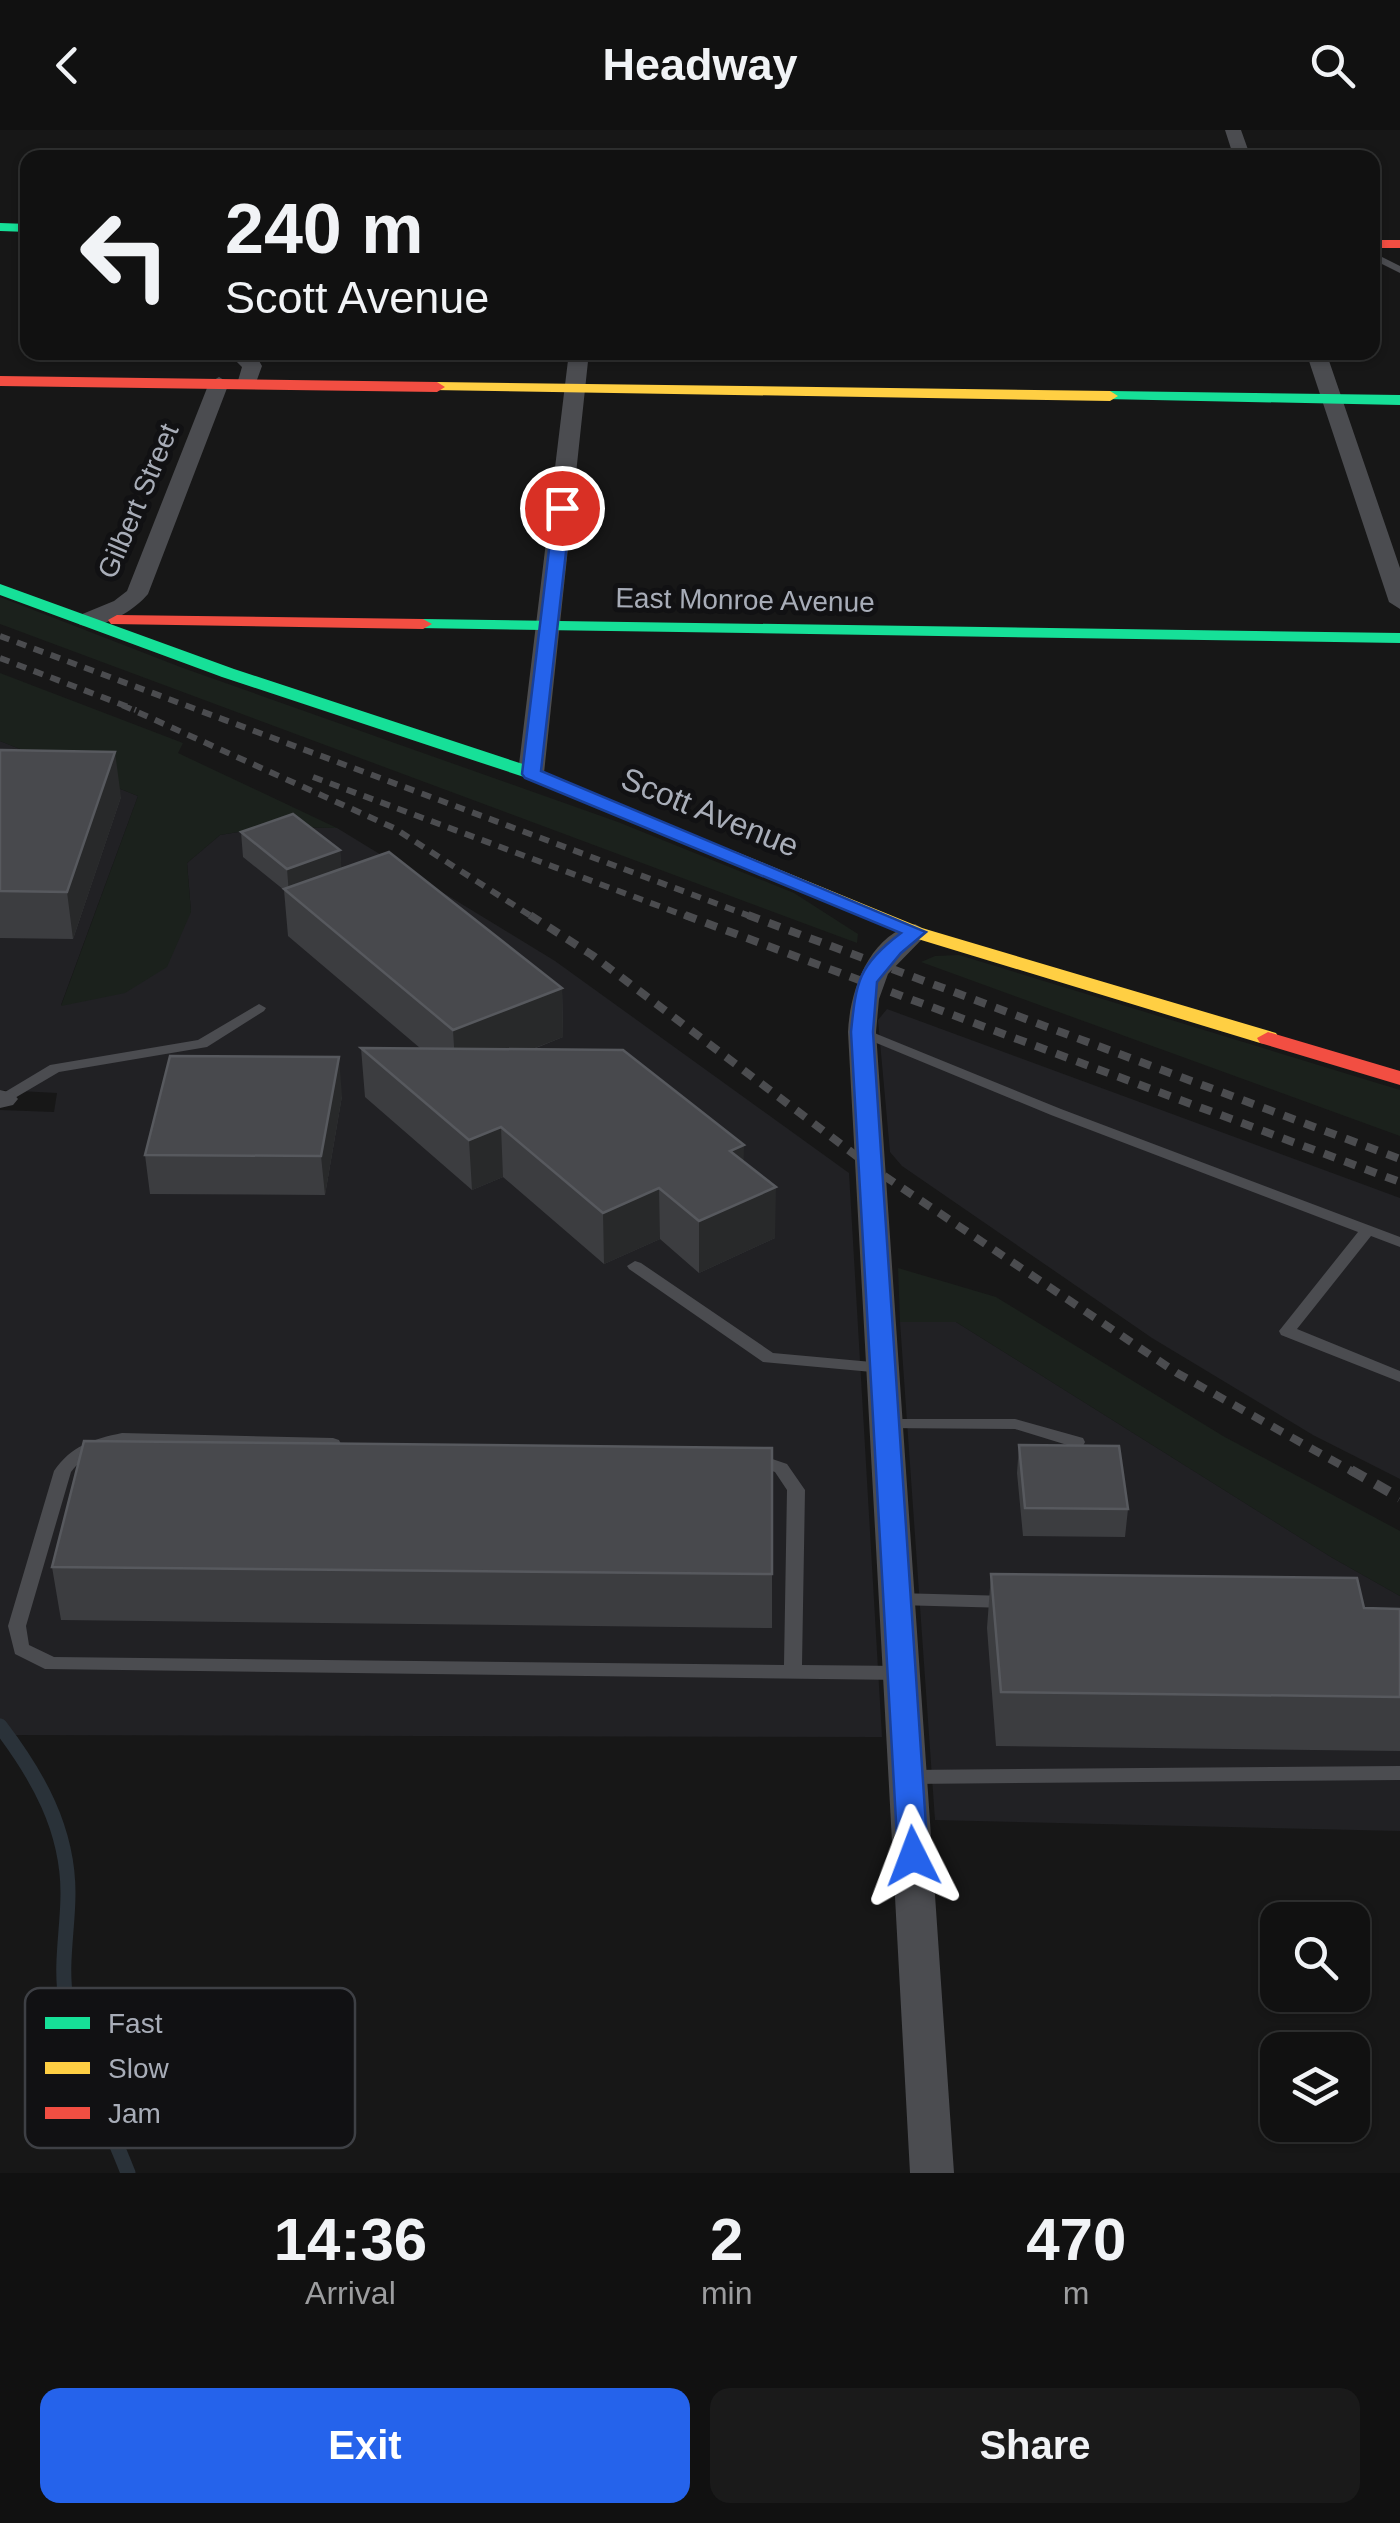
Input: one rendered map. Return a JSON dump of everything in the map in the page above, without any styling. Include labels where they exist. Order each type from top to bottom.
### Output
[{"type":"street","points":[[531,774],[579,360]]},
{"type":"street","points":[[1319,360],[1400,602]]},
{"type":"street","points":[[0,382],[218,383],[252,364],[576,389],[1400,400]]},
{"type":"street","name":"Gilbert Street","points":[[88,620],[122,606],[137,594],[218,383]]},
{"type":"street","name":"Scott Avenue","points":[[0,588],[228,673],[531,774],[916,932],[1400,1078]]},
{"type":"street","name":"East Monroe Avenue","points":[[88,620],[1400,638]]},
{"type":"street","points":[[916,932],[894,948],[866,982],[862,1032],[932,2173]]},
{"type":"lane","points":[[2,1099],[56,1068],[202,1044],[259,1008]]},
{"type":"lane","points":[[862,1032],[1056,1112],[1400,1242]]},
{"type":"lane","points":[[1368,1230],[1287,1331],[1400,1377]]},
{"type":"lane","points":[[635,1266],[770,1358],[884,1368]]},
{"type":"lane","points":[[887,1424],[1015,1424],[1077,1442]]},
{"type":"lane","points":[[356,1444],[122,1439],[92,1445],[73,1455],[63,1471],[17,1626],[21,1649],[50,1664],[902,1674]]},
{"type":"lane","points":[[736,1456],[781,1468],[796,1490],[794,1672]]},
{"type":"lane","points":[[897,1600],[1035,1602]]},
{"type":"lane","points":[[908,1777],[1400,1774]]},
{"type":"shaded area","points":[[0,597],[183,668],[618,822],[794,893],[858,934],[857,943],[0,624]]},
{"type":"shaded area","points":[[0,673],[183,743],[178,753],[337,828],[269,827],[220,835],[187,863],[191,912],[167,967],[125,993],[61,1006],[138,796],[0,741]]},
{"type":"shaded area","points":[[0,741],[138,796],[61,1005],[191,912],[187,863],[220,835],[269,827],[337,828],[555,961],[849,1173],[882,1737],[0,1735],[0,1110],[54,1112],[57,1093],[0,1090]]},
{"type":"shaded area","points":[[959,955],[1400,1090],[1400,1136],[921,962],[935,956]]},
{"type":"shaded area","points":[[887,1009],[1400,1198],[1400,1479],[1313,1435],[1152,1338],[902,1166],[890,1152],[878,1020]]},
{"type":"shaded area","points":[[898,1268],[996,1297],[1223,1436],[1400,1531],[1400,1596],[1331,1557],[956,1322],[900,1322]]},
{"type":"shaded area","points":[[900,1322],[956,1322],[1331,1557],[1400,1596],[1400,1831],[935,1820]]},
{"type":"building","points":[[0,750],[115,752],[67,892],[0,891]]},
{"type":"building","points":[[293,814],[340,850],[287,869],[241,832]]},
{"type":"building","points":[[389,852],[562,988],[453,1030],[284,889]]},
{"type":"building","points":[[361,1048],[623,1050],[744,1145],[730,1151],[776,1187],[699,1221],[659,1188],[603,1213],[501,1127],[469,1140]]},
{"type":"building","points":[[170,1056],[339,1057],[321,1156],[145,1155]]},
{"type":"building","points":[[84,1441],[772,1448],[772,1574],[52,1567]]},
{"type":"building","points":[[1019,1445],[1119,1446],[1128,1509],[1025,1508]]},
{"type":"building","points":[[991,1574],[1357,1578],[1364,1608],[1400,1609],[1400,1697],[1001,1692]]},
{"type":"waterway","points":[[0,1726],[38,1784],[63,1847],[68,1906],[65,1988]]},
{"type":"waterway","points":[[118,2148],[128,2173]]},
{"type":"railway","points":[[0,636],[755,918]]},
{"type":"railway","points":[[0,658],[136,710]]},
{"type":"railway","points":[[122,705],[394,828],[534,918]]},
{"type":"railway","points":[[313,777],[691,918]]},
{"type":"railway","points":[[530,915],[592,955],[871,1167],[1177,1373],[1355,1473]]},
{"type":"railway","points":[[685,915],[1400,1182]]},
{"type":"railway","points":[[748,915],[1400,1159]]},
{"type":"railway","points":[[1351,1470],[1400,1498]]},
{"type":"traffic: fast","points":[[0,227],[20,228]]},
{"type":"traffic: fast","points":[[1110,396],[1400,400]]},
{"type":"traffic: fast","points":[[0,589],[228,673],[531,773],[734,857]]},
{"type":"traffic: fast","points":[[423,624],[1400,638]]},
{"type":"traffic: slow","points":[[437,387],[1110,396]]},
{"type":"traffic: slow","points":[[734,857],[915,932],[1268,1038]]},
{"type":"traffic: jam","points":[[1380,244],[1400,244]]},
{"type":"traffic: jam","points":[[0,381],[437,387]]},
{"type":"traffic: jam","points":[[117,620],[423,624]]},
{"type":"traffic: jam","points":[[1268,1038],[1400,1078]]},
{"type":"route","points":[[562,508],[531,774],[916,932],[894,948],[866,982],[862,1009],[913,1856]]}]
